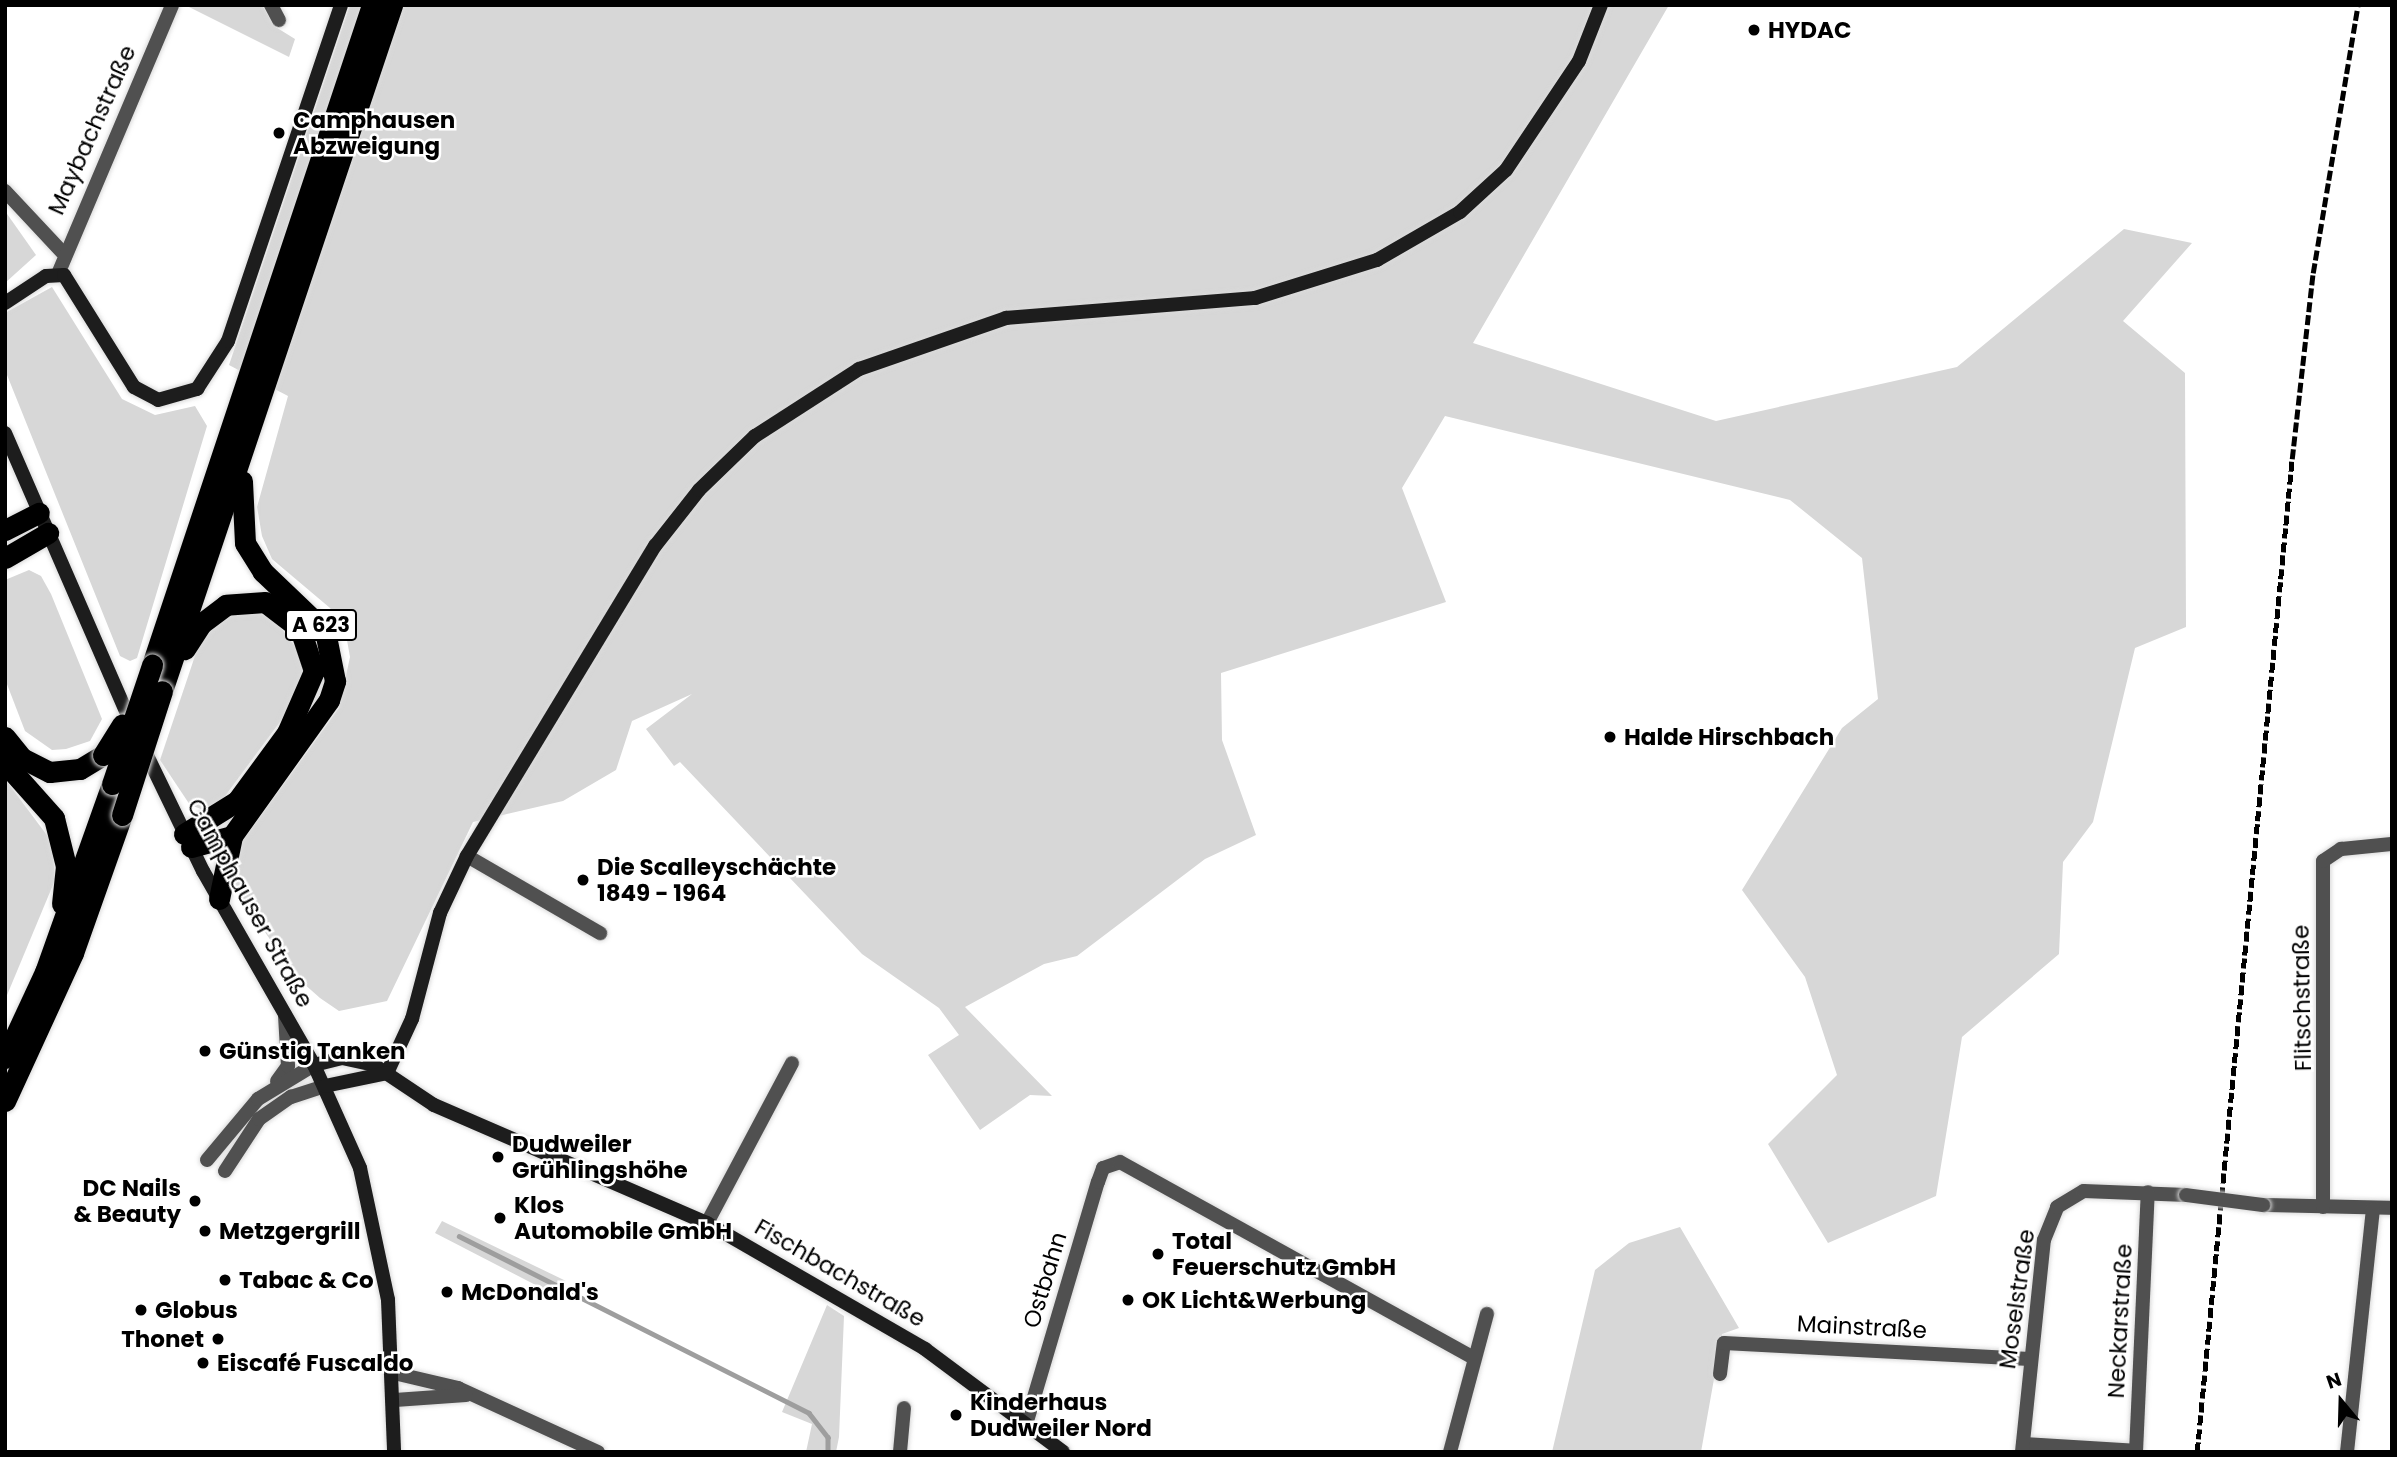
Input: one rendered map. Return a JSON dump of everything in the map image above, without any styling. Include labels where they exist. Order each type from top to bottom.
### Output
[{"type":"highway","points":[[5,1058],[45,972],[112,784],[372,5]]},
{"type":"highway","name":"A 623","points":[[5,1101],[73,953],[122,815],[392,5]]},
{"type":"highway","name":"A 623","points":[[232,836],[329,700],[335,681],[325,631],[263,572],[245,543],[239,496],[256,414]]},
{"type":"highway","points":[[5,530],[38,513]]},
{"type":"highway","points":[[5,558],[48,533]]},
{"type":"highway","points":[[162,691],[201,624],[240,601],[277,608],[300,629],[313,654],[310,689],[287,733],[237,800],[188,841]]},
{"type":"highway","points":[[5,737],[29,762],[50,772],[80,769],[103,755],[151,664]]},
{"type":"highway","points":[[5,762],[46,804],[64,851],[66,882],[45,972]]},
{"type":"highway","points":[[188,841],[232,836],[221,863],[219,899]]},
{"type":"street","name":"Maybachstraße","points":[[58,274],[62,253],[172,5]]},
{"type":"street","points":[[271,5],[279,20]]},
{"type":"street","points":[[5,303],[58,274],[71,281],[122,370],[145,396],[170,401],[209,378],[228,341],[341,5]]},
{"type":"street","points":[[225,1171],[258,1119],[291,1097],[325,1086],[387,1073],[412,1019],[440,913],[467,856],[661,537],[699,490],[784,412],[896,353],[1006,318],[1255,298],[1377,260],[1460,212],[1506,170],[1578,61],[1601,5]]},
{"type":"street","points":[[5,191],[62,253]]},
{"type":"street","name":"Camphauser Straße","points":[[5,433],[38,513],[188,841],[325,1086],[365,1183],[388,1300],[394,1373],[394,1452]]},
{"type":"street","name":"Flitschstraße","points":[[2323,1207],[2323,861],[2341,849],[2392,844]]},
{"type":"street","points":[[467,856],[600,933]]},
{"type":"street","name":"Fischbachstraße","points":[[273,1087],[288,1066],[285,1013]]},
{"type":"street","name":"Fischbachstraße","points":[[207,1160],[239,1116],[273,1087],[314,1065],[358,1059],[387,1073],[434,1105],[707,1223],[829,1289],[1027,1422],[1063,1452]]},
{"type":"street","points":[[707,1223],[792,1063]]},
{"type":"street","name":"Ostbahn","points":[[1027,1422],[1103,1168],[1120,1162],[1149,1173],[1474,1358]]},
{"type":"street","name":"Moselstraße","points":[[2023,1448],[2044,1240],[2057,1207],[2084,1191],[2148,1192]]},
{"type":"street","points":[[2148,1192],[2263,1205],[2392,1208]]},
{"type":"street","name":"Neckarstraße","points":[[2136,1452],[2148,1192]]},
{"type":"street","points":[[2347,1452],[2374,1209]]},
{"type":"street","points":[[1450,1452],[1487,1314]]},
{"type":"street","name":"Mainstraße","points":[[1720,1374],[1724,1343],[2030,1359]]},
{"type":"street","points":[[394,1373],[466,1395],[598,1452]]},
{"type":"street","points":[[395,1400],[466,1395]]},
{"type":"street","points":[[900,1452],[904,1408]]},
{"type":"street","points":[[2023,1448],[2136,1452]]},
{"type":"shaded area","points":[[185,5],[262,5],[274,26],[295,39],[289,57]]},
{"type":"shaded area","points":[[350,5],[1669,5],[1473,343],[1716,421],[1957,367],[2124,229],[2192,243],[2123,321],[2185,373],[2186,627],[2135,648],[2093,822],[2063,862],[2059,954],[1962,1037],[1936,1196],[1828,1243],[1768,1144],[1837,1075],[1805,977],[1742,890],[1842,728],[1878,699],[1862,558],[1790,500],[1445,416],[1402,488],[1446,602],[1221,673],[1222,740],[1256,835],[1205,859],[1077,956],[1044,964],[965,1007],[1052,1096],[1030,1095],[980,1130],[928,1055],[959,1035],[939,1008],[862,954],[680,762],[674,766],[646,729],[692,694],[632,721],[616,770],[563,801],[473,822],[387,1001],[339,1011],[320,998],[294,975],[234,886],[231,857],[339,708],[350,657],[345,629],[330,608],[272,559],[262,536],[257,507],[288,396],[229,365]]},
{"type":"shaded area","points":[[5,211],[36,255],[5,283]]},
{"type":"shaded area","points":[[52,287],[122,399],[155,415],[195,406],[207,426],[137,658],[130,661],[120,656],[5,370],[5,313]]},
{"type":"shaded area","points":[[29,570],[41,576],[51,594],[102,719],[90,741],[66,749],[52,750],[25,731],[5,679],[5,580]]},
{"type":"shaded area","points":[[254,611],[275,620],[306,661],[294,703],[217,807],[204,810],[190,805],[160,760],[201,638],[233,613]]},
{"type":"shaded area","points":[[5,779],[52,842],[55,880],[5,1000]]},
{"type":"shaded area","points":[[442,1221],[566,1281],[557,1296],[435,1233]]},
{"type":"shaded area","points":[[1680,1227],[1739,1328],[1722,1334],[1701,1452],[1552,1452],[1595,1270],[1629,1243]]},
{"type":"shaded area","points":[[827,1305],[844,1316],[839,1437],[836,1452],[806,1452],[812,1424],[782,1412]]},
{"type":"waterway","points":[[459,1236],[809,1413],[828,1437],[828,1452]]},
{"type":"railway","points":[[2197,1452],[2292,459],[2313,273],[2358,5]]},
{"type":"place","name":"HYDAC","points":[[1754,30]]},
{"type":"place","name":"Camphausen Abzweigung","points":[[279,133]]},
{"type":"place","name":"Halde Hirschbach","points":[[1610,737]]},
{"type":"place","name":"Die Scalleyschächte 1849 - 1964","points":[[583,880]]},
{"type":"place","name":"Günstig Tanken","points":[[205,1051]]},
{"type":"place","name":"Dudweiler Grühlingshöhe","points":[[498,1157]]},
{"type":"place","name":"DC Nails & Beauty","points":[[195,1201]]},
{"type":"place","name":"Klos Automobile GmbH","points":[[500,1218]]},
{"type":"place","name":"Metzgergrill","points":[[205,1231]]},
{"type":"place","name":"Total Feuerschutz GmbH","points":[[1158,1254]]},
{"type":"place","name":"Tabac & Co","points":[[225,1280]]},
{"type":"place","name":"McDonald's","points":[[447,1292]]},
{"type":"place","name":"OK Licht&Werbung","points":[[1128,1300]]},
{"type":"place","name":"Globus","points":[[141,1310]]},
{"type":"place","name":"Thonet","points":[[218,1339]]},
{"type":"place","name":"Eiscafé Fuscaldo","points":[[203,1363]]},
{"type":"place","name":"Kinderhaus Dudweiler Nord","points":[[956,1415]]}]
